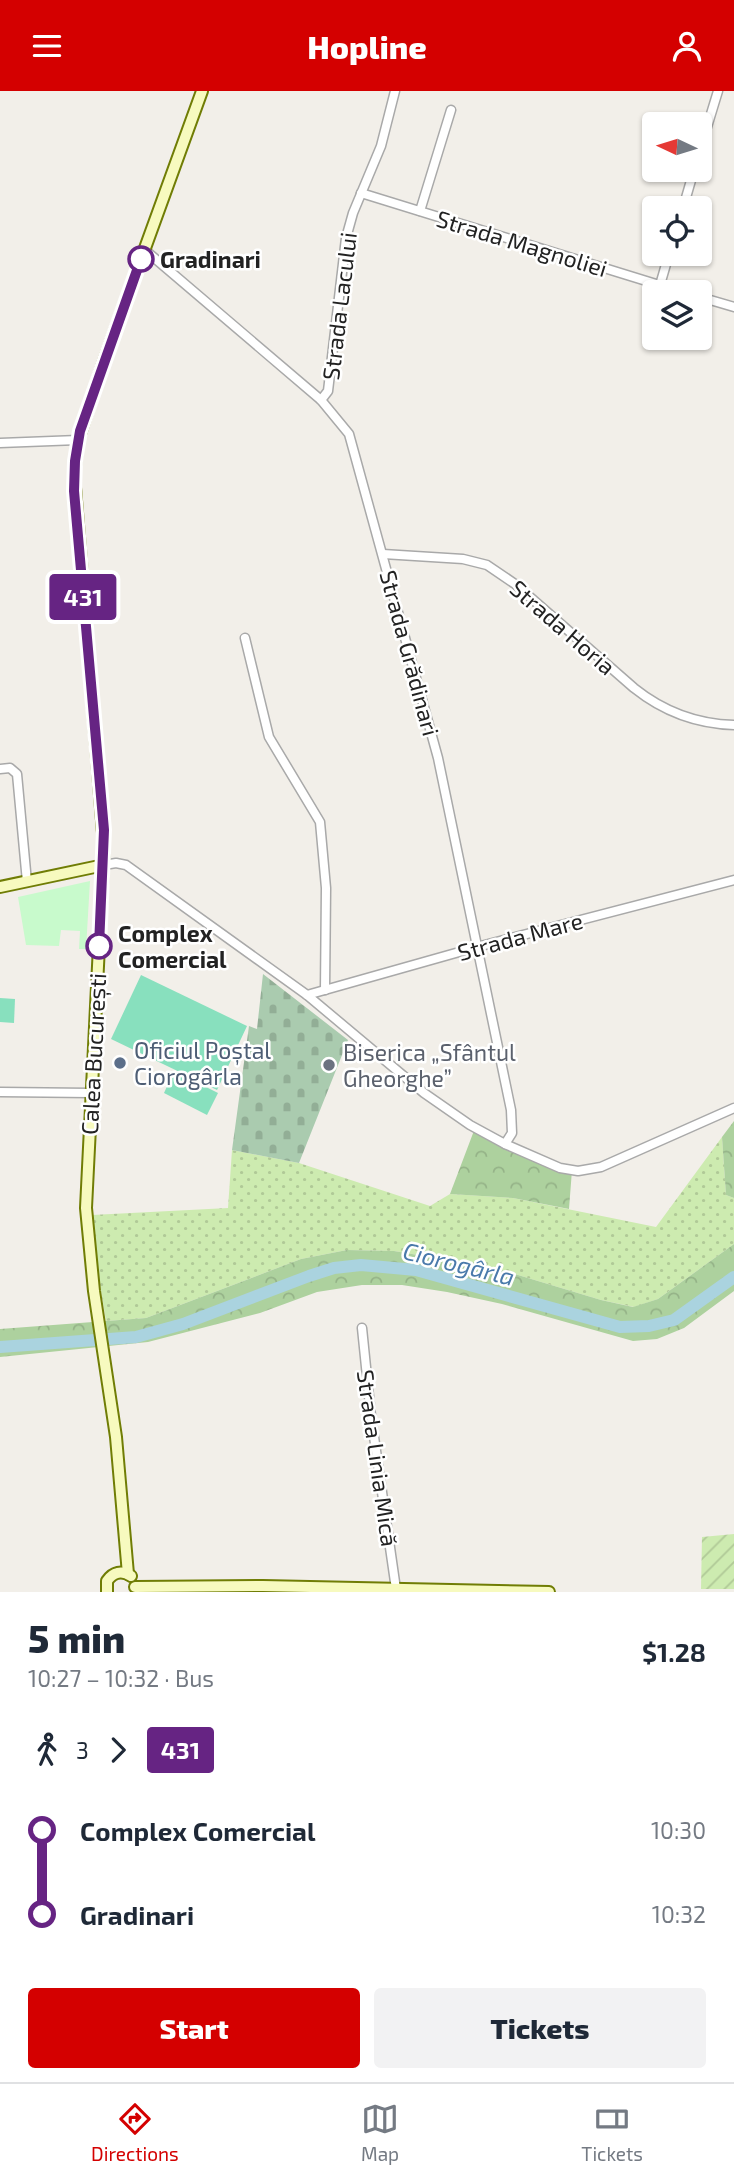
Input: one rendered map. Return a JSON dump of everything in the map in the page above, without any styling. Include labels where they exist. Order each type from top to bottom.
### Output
[{"type":"main road","name":"Calea București","points":[[124,1573],[124,1534],[116,1437],[86,1208],[104,830],[74,491],[75,461],[78,440],[202,91]]},
{"type":"main road","points":[[0,887],[104,865]]},
{"type":"main road","points":[[107,1592],[107,1581],[124,1573],[134,1580],[135,1589],[549,1592]]},
{"type":"street","name":"Strada Lacului","points":[[321,400],[328,391],[346,238],[353,213],[381,146],[395,91]]},
{"type":"street","points":[[712,112],[718,91]]},
{"type":"street","points":[[421,211],[451,110]]},
{"type":"street","name":"Strada Magnoliei","points":[[362,193],[644,280]]},
{"type":"street","name":"Strada Grădinari","points":[[145,250],[321,400],[349,433],[438,758],[511,1109],[512,1133],[505,1144]]},
{"type":"street","points":[[712,301],[734,307]]},
{"type":"street","points":[[0,443],[78,440]]},
{"type":"street","name":"Strada Horia","points":[[383,554],[463,559],[487,565],[515,584],[654,703],[697,722],[734,725]]},
{"type":"street","points":[[245,638],[269,737],[320,822],[326,888],[325,990]]},
{"type":"street","points":[[0,769],[13,768],[17,774],[27,882]]},
{"type":"street","points":[[104,865],[126,865],[307,995],[424,1093],[470,1125],[560,1168],[578,1171],[601,1167],[734,1108]]},
{"type":"street","name":"Strada Mare","points":[[307,995],[477,947],[734,880]]},
{"type":"street","points":[[0,1092],[91,1093]]},
{"type":"street","name":"Strada Linia Mică","points":[[362,1328],[371,1416],[396,1589]]},
{"type":"green space","points":[[90,881],[86,949],[79,949],[80,931],[61,930],[59,946],[26,945],[18,897]]},
{"type":"green space","points":[[263,974],[348,1040],[299,1163],[232,1150],[249,1026],[257,1029]]},
{"type":"green space","points":[[141,975],[247,1026],[217,1090],[111,1039]]},
{"type":"green space","points":[[0,998],[15,999],[14,1023],[0,1022]]},
{"type":"green space","points":[[174,1071],[218,1093],[207,1115],[164,1093]]},
{"type":"green space","points":[[734,1121],[734,1198],[726,1195],[722,1137]]},
{"type":"green space","points":[[475,1128],[572,1170],[569,1209],[513,1198],[450,1194]]},
{"type":"green space","points":[[722,1137],[726,1195],[734,1198],[734,1244],[658,1299],[634,1307],[601,1300],[495,1268],[394,1251],[347,1250],[301,1259],[146,1318],[106,1321],[92,1215],[228,1208],[232,1150],[299,1163],[430,1206],[450,1194],[513,1198],[656,1227]]},
{"type":"green space","points":[[734,1244],[734,1291],[684,1328],[657,1339],[633,1341],[502,1304],[447,1292],[402,1285],[362,1285],[317,1292],[260,1313],[148,1342],[0,1357],[0,1329],[146,1318],[301,1259],[347,1250],[394,1251],[495,1268],[633,1307],[658,1299]]},
{"type":"green space","points":[[734,1534],[734,1589],[701,1589],[702,1537]]},
{"type":"waterway","name":"Ciorogârla","points":[[0,1347],[136,1337],[183,1324],[309,1276],[334,1268],[361,1265],[416,1270],[620,1327],[649,1326],[674,1320],[734,1277]]},
{"type":"bus line","name":"431","points":[[99,946],[104,830],[74,491],[75,461],[80,431],[141,259]]},
{"type":"place","name":"Gradinari","points":[[141,259]]},
{"type":"place","name":"Complex Comercial","points":[[99,946]]},
{"type":"place","name":"Oficiul Poștal Ciorogârla","points":[[120,1063]]},
{"type":"place","name":"Biserica „Sfântul Gheorghe”","points":[[329,1065]]}]
